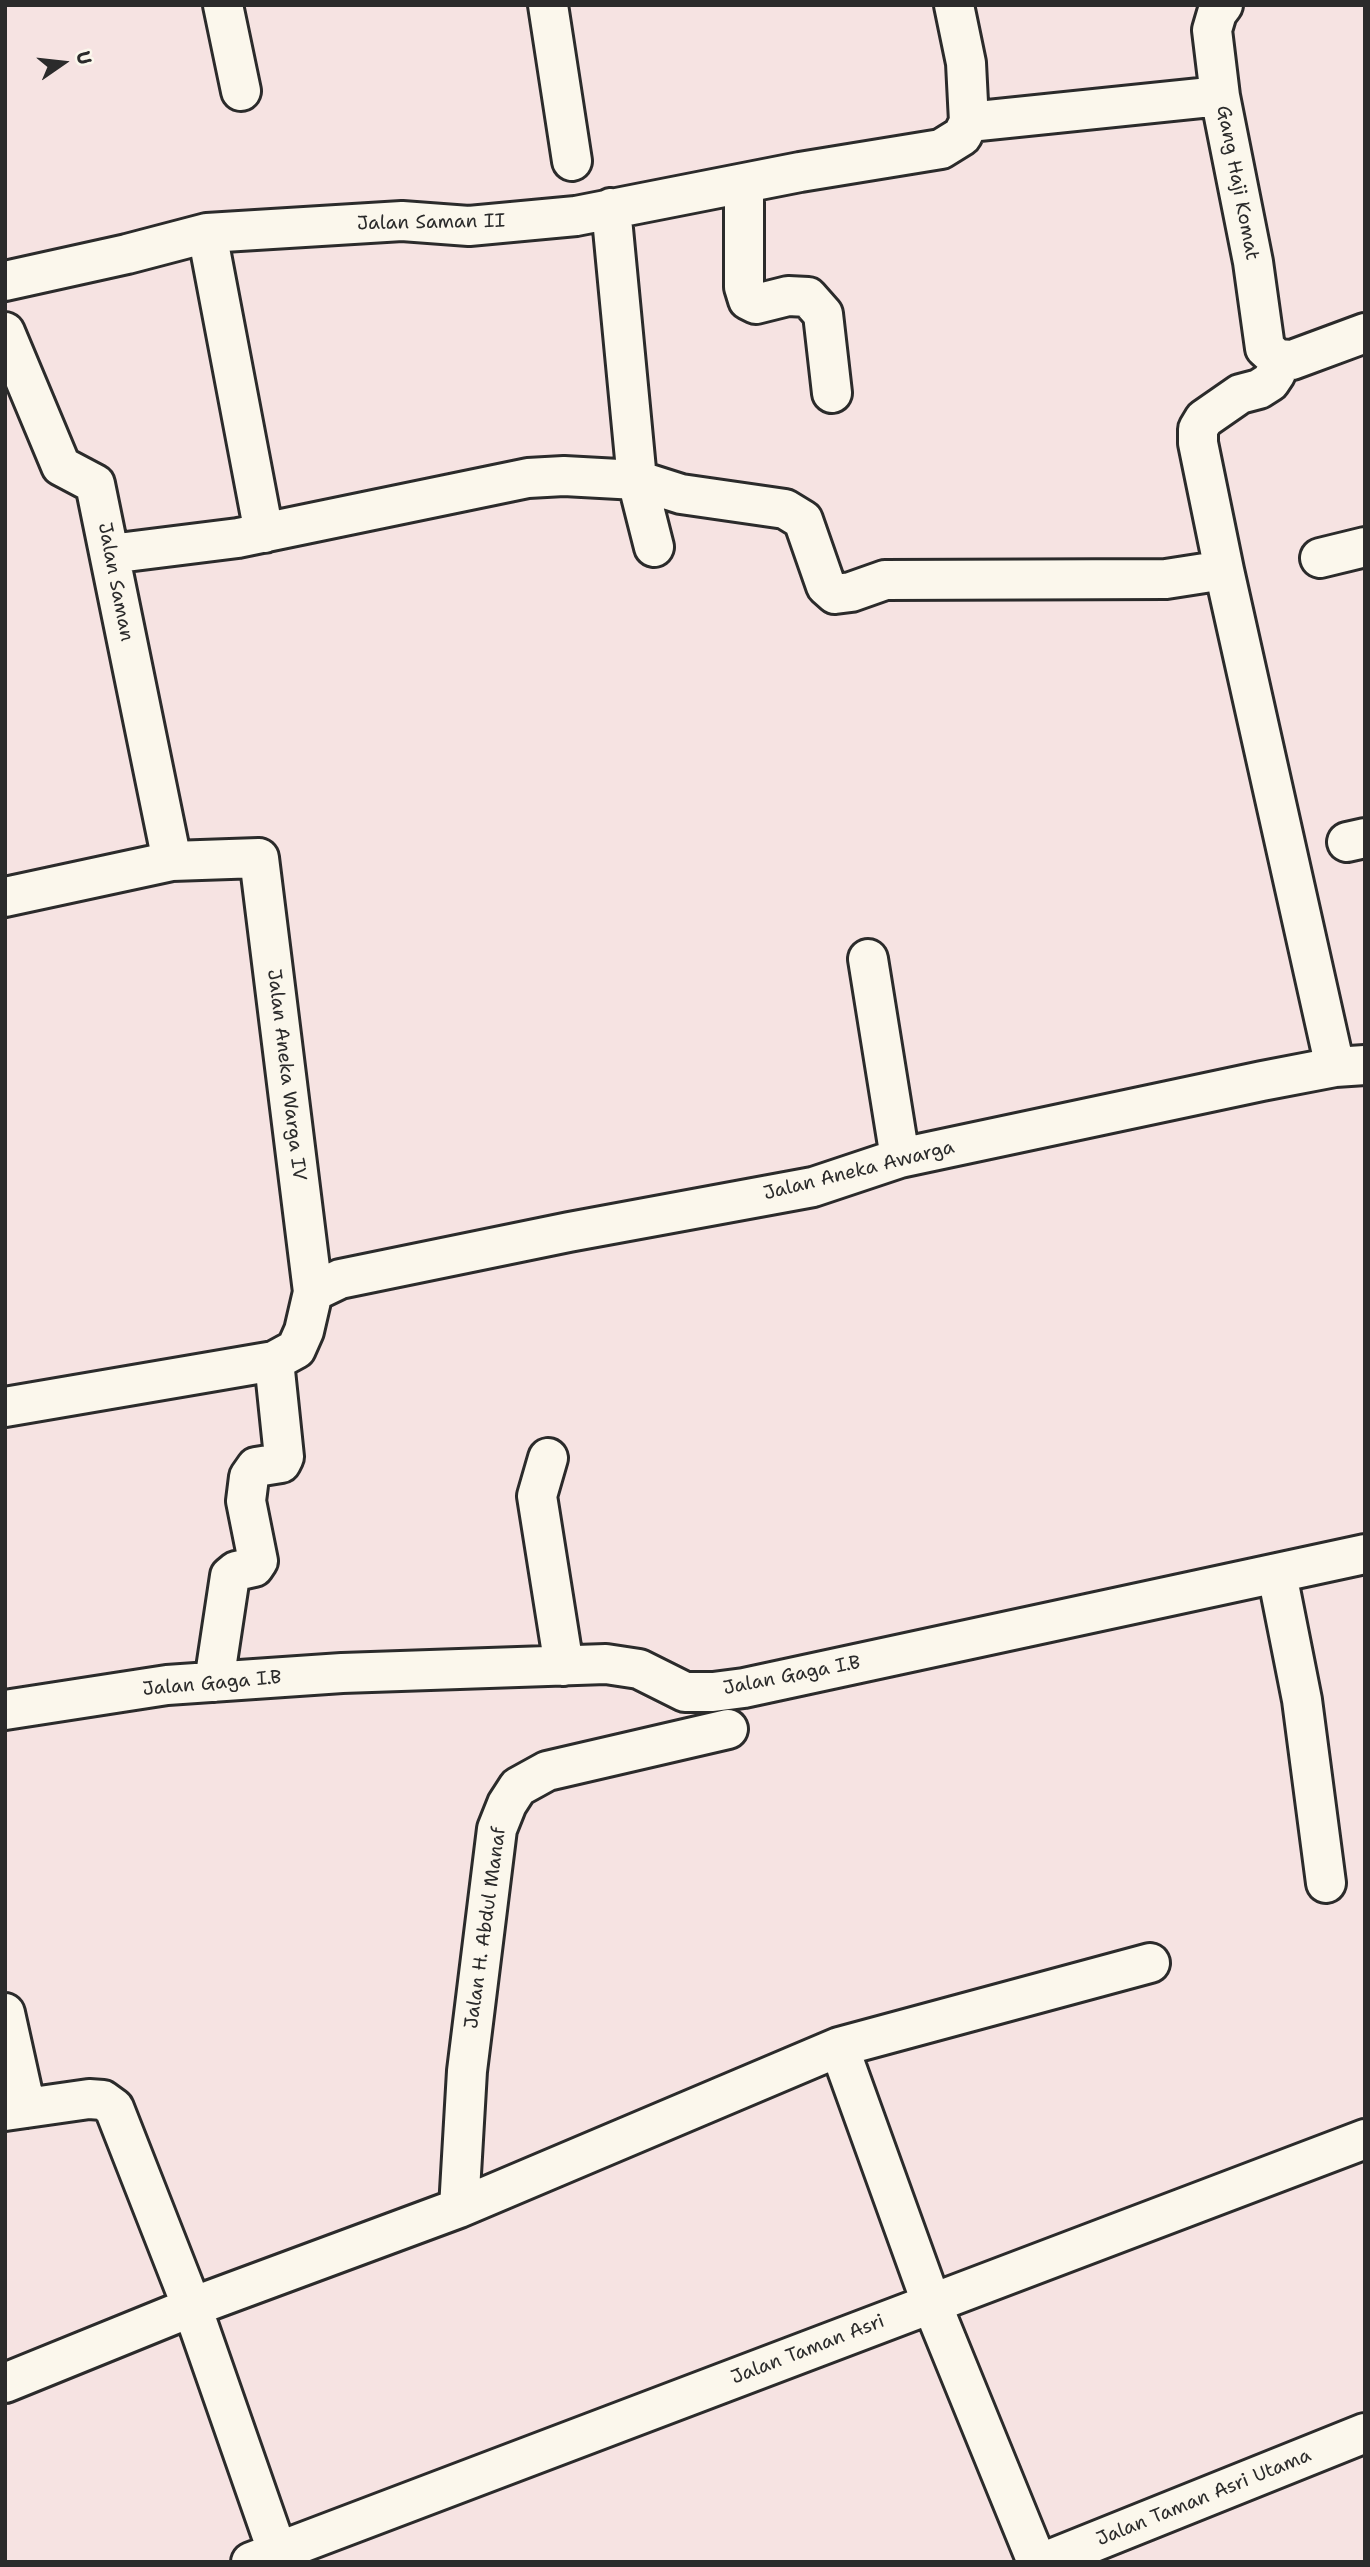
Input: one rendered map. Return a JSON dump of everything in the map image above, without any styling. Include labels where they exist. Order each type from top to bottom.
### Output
[{"type":"street","points":[[223,5],[241,91]]},
{"type":"street","points":[[548,5],[572,161]]},
{"type":"street","points":[[954,5],[965,63],[969,122],[1220,96]]},
{"type":"street","name":"Gang Haji Komat","points":[[1223,5],[1217,13],[1212,30],[1220,96],[1253,262],[1265,348],[1277,359]]},
{"type":"street","name":"Jalan Saman II","points":[[5,281],[207,233],[402,221],[469,226],[576,216],[800,172],[941,149],[961,136],[969,122]]},
{"type":"street","points":[[744,184],[744,287],[748,300],[756,304],[788,296],[808,297],[823,314],[832,393]]},
{"type":"street","points":[[611,208],[637,480],[654,547]]},
{"type":"street","points":[[207,233],[264,533]]},
{"type":"street","name":"Jalan Saman","points":[[5,332],[61,466],[95,484],[172,861]]},
{"type":"street","points":[[1350,1066],[1224,570],[1198,443],[1198,429],[1204,419],[1240,394],[1259,389],[1270,382],[1276,373],[1277,359],[1292,360],[1365,333]]},
{"type":"street","points":[[110,554],[238,538],[528,478],[564,476],[637,480],[681,494],[785,509],[803,520],[826,586],[835,594],[850,592],[885,580],[1166,579],[1224,570]]},
{"type":"street","points":[[1320,558],[1365,547]]},
{"type":"street","name":"Jalan Aneka Warga IV","points":[[172,861],[259,858],[313,1292]]},
{"type":"street","points":[[5,897],[172,861]]},
{"type":"street","points":[[868,959],[900,1158]]},
{"type":"street","name":"Jalan Aneka Awarga","points":[[313,1292],[340,1279],[813,1186],[900,1158],[1350,1066]]},
{"type":"street","points":[[5,1407],[274,1361],[296,1349],[304,1331],[313,1292]]},
{"type":"street","points":[[214,1682],[230,1576],[236,1571],[254,1567],[258,1561],[246,1501],[250,1477],[256,1467],[281,1463],[284,1457],[274,1361]]},
{"type":"street","points":[[548,1458],[537,1496],[564,1666]]},
{"type":"street","name":"Jalan Gaga I.B","points":[[5,1710],[167,1685],[342,1673],[606,1664],[639,1669],[685,1692],[744,1688],[1365,1554]]},
{"type":"street","points":[[1277,1574],[1302,1700],[1326,1883]]},
{"type":"street","name":"Jalan H. Abdul Manaf","points":[[458,2208],[467,2071],[497,1829],[507,1804],[519,1787],[547,1771],[728,1729]]},
{"type":"street","points":[[5,2383],[192,2307],[458,2208],[838,2047],[1150,1963]]},
{"type":"street","points":[[5,2013],[16,2109],[89,2099],[103,2100],[114,2108],[192,2307],[270,2559]]},
{"type":"street","points":[[838,2047],[931,2302],[1037,2562]]},
{"type":"street","name":"Jalan Taman Asri","points":[[270,2559],[931,2302],[1365,2139]]},
{"type":"street","name":"Jalan Taman Asri Utama","points":[[1044,2562],[1365,2434]]}]
